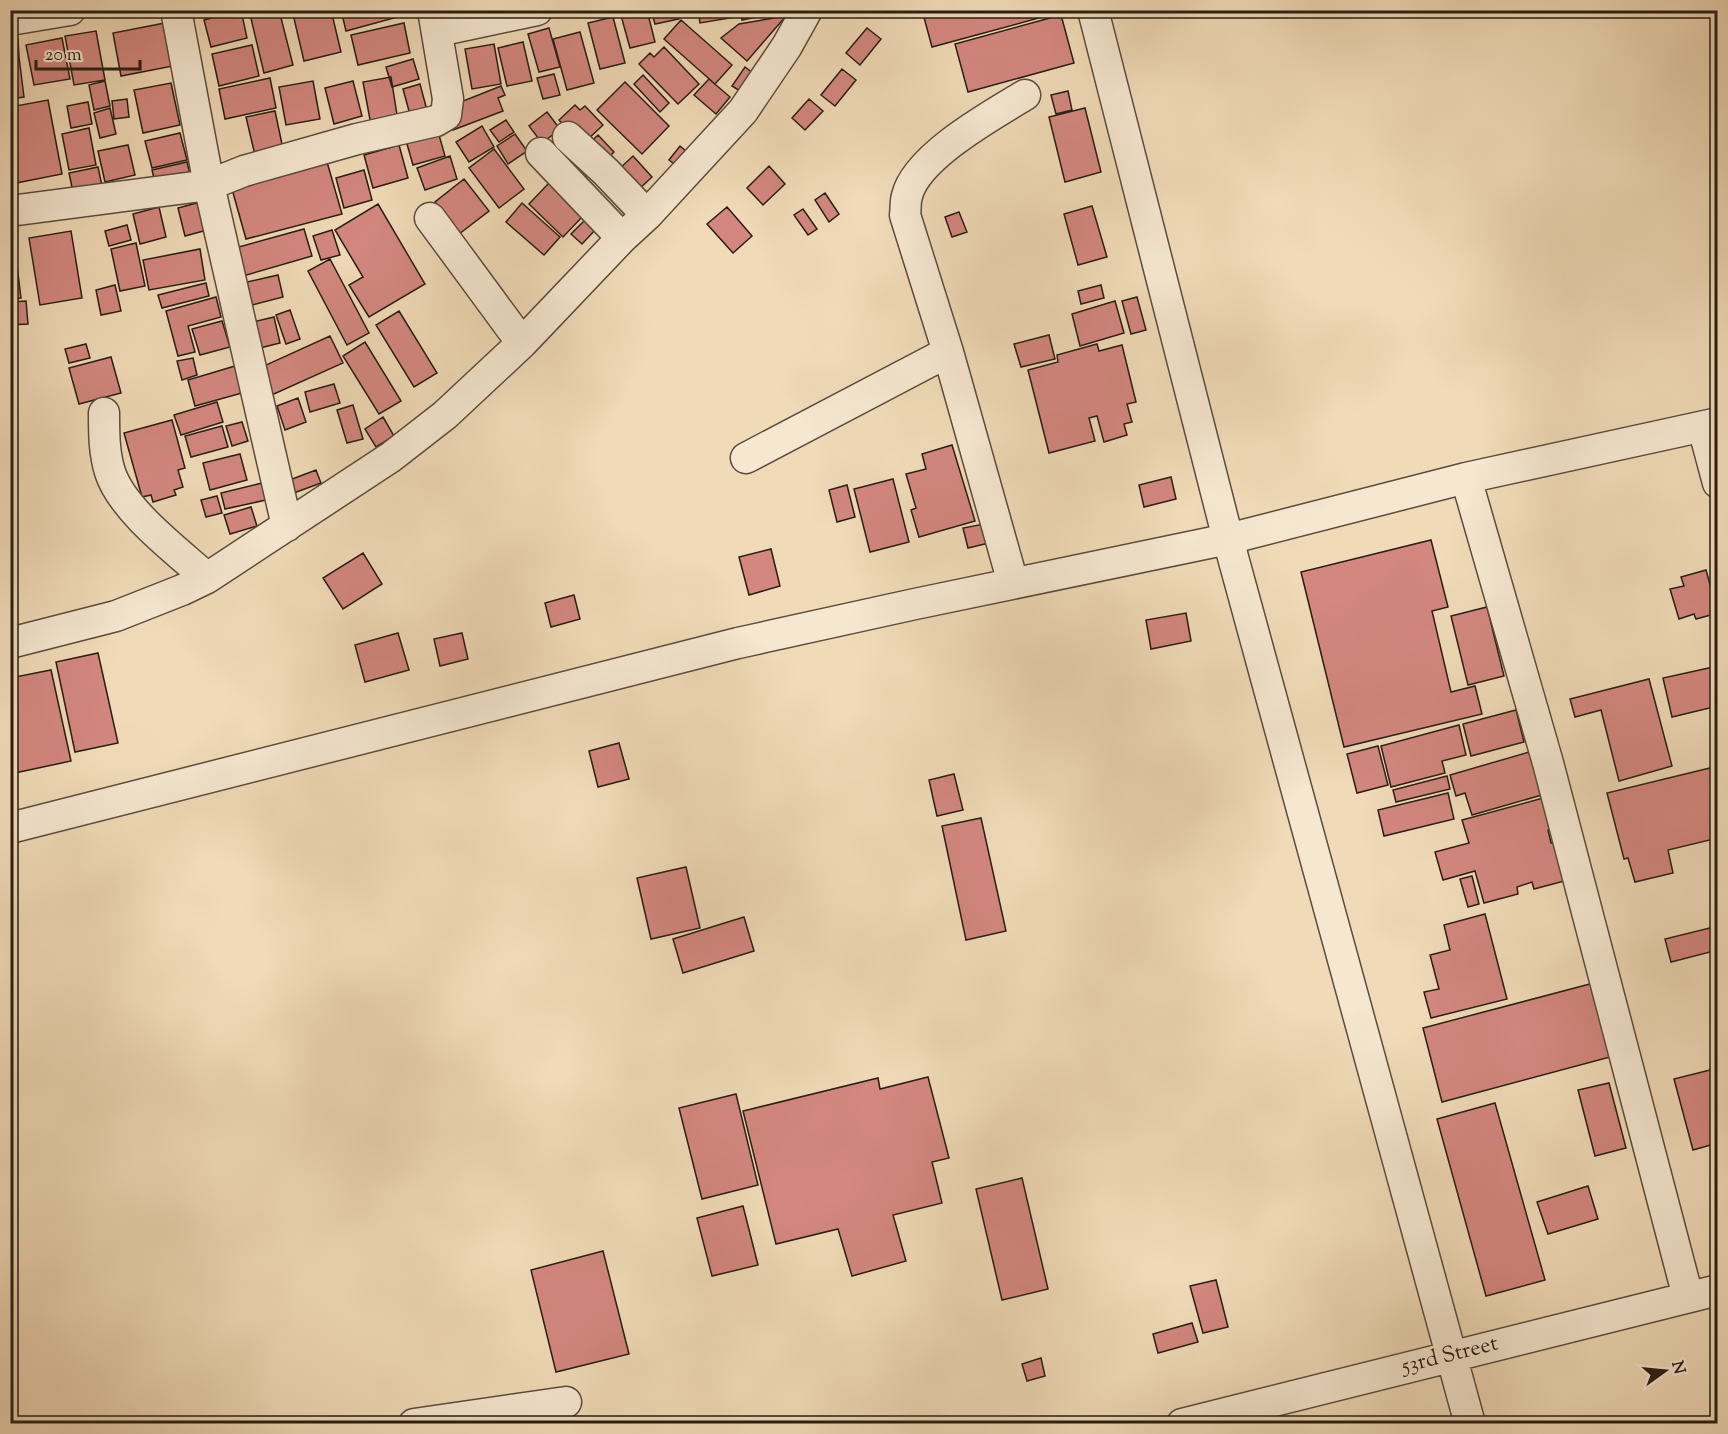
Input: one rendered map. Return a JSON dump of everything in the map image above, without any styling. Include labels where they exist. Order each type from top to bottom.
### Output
[{"type":"street","points":[[10,20],[70,10]]},
{"type":"street","points":[[176,10],[209,185],[287,526]]},
{"type":"street","points":[[10,211],[209,185],[244,171],[357,139],[436,121],[446,115],[448,99],[436,21],[537,10]]},
{"type":"street","points":[[10,643],[116,616],[207,578],[391,457],[436,422],[522,343],[622,238],[647,215],[743,111],[787,46],[807,10]]},
{"type":"street","points":[[1093,10],[1228,539],[1470,1424]]},
{"type":"street","points":[[1012,583],[948,352],[905,214],[907,195],[916,176],[960,135],[1025,95]]},
{"type":"street","points":[[568,136],[647,215]]},
{"type":"street","points":[[541,153],[622,238]]},
{"type":"street","points":[[430,218],[522,343]]},
{"type":"street","points":[[746,458],[948,352]]},
{"type":"street","points":[[104,413],[105,452],[111,475],[122,496],[146,522],[207,578]]},
{"type":"street","points":[[10,828],[738,643],[1012,583],[1228,539],[1466,478],[1710,425],[1718,483]]},
{"type":"street","points":[[1466,478],[1548,763],[1688,1297]]},
{"type":"street","name":"53rd Street","points":[[1182,1424],[1216,1420],[1452,1355],[1718,1290]]},
{"type":"street","points":[[414,1424],[566,1402]]},
{"type":"building","points":[[210,10],[241,10],[247,38],[211,47],[204,20],[212,18]]},
{"type":"building","points":[[249,10],[279,10],[293,65],[264,73]]},
{"type":"building","points":[[292,10],[331,10],[341,52],[304,61]]},
{"type":"building","points":[[341,10],[404,10],[405,15],[346,31]]},
{"type":"building","points":[[647,10],[655,42],[630,48],[620,12]]},
{"type":"building","points":[[651,10],[677,10],[679,19],[655,24]]},
{"type":"building","points":[[698,10],[735,10],[736,17],[700,23]]},
{"type":"building","points":[[740,10],[777,10],[777,13],[742,20]]},
{"type":"building","points":[[922,10],[1061,10],[1061,12],[932,47]]},
{"type":"building","points":[[1061,15],[1074,63],[968,92],[955,44]]},
{"type":"building","points":[[786,16],[747,61],[721,38],[739,24]]},
{"type":"building","points":[[613,17],[625,63],[600,69],[588,23]]},
{"type":"building","points":[[681,20],[732,65],[715,84],[664,39]]},
{"type":"building","points":[[165,23],[173,66],[121,76],[113,33]]},
{"type":"building","points":[[404,23],[410,53],[358,65],[351,35]]},
{"type":"building","points":[[549,28],[560,67],[539,72],[528,34]]},
{"type":"building","points":[[867,28],[881,39],[860,65],[846,53]]},
{"type":"building","points":[[96,31],[105,80],[74,85],[65,36]]},
{"type":"building","points":[[580,32],[594,83],[567,90],[553,39]]},
{"type":"building","points":[[62,38],[70,79],[34,85],[26,45]]},
{"type":"building","points":[[10,39],[18,39],[19,56],[10,56]]},
{"type":"building","points":[[523,42],[532,81],[507,86],[498,48]]},
{"type":"building","points":[[494,44],[501,84],[472,89],[465,49]]},
{"type":"building","points":[[252,45],[259,76],[219,86],[212,54]]},
{"type":"building","points":[[664,47],[699,84],[678,104],[639,64],[650,53],[654,57]]},
{"type":"building","points":[[19,57],[24,97],[10,99],[10,58]]},
{"type":"building","points":[[413,59],[419,79],[392,87],[386,67]]},
{"type":"building","points":[[745,67],[758,77],[745,94],[732,86]]},
{"type":"building","points":[[842,69],[856,80],[835,106],[821,95]]},
{"type":"building","points":[[554,74],[560,95],[543,99],[537,78]]},
{"type":"building","points":[[643,75],[669,103],[660,112],[634,84]]},
{"type":"building","points":[[391,77],[398,121],[371,125],[363,82]]},
{"type":"building","points":[[270,78],[276,108],[225,119],[219,89]]},
{"type":"building","points":[[709,79],[730,97],[716,114],[694,95]]},
{"type":"building","points":[[105,81],[110,106],[94,110],[89,85]]},
{"type":"building","points":[[313,81],[320,119],[286,125],[279,87]]},
{"type":"building","points":[[353,81],[362,116],[334,124],[325,88]]},
{"type":"building","points":[[625,82],[669,126],[642,154],[597,110]]},
{"type":"building","points":[[171,83],[180,125],[143,133],[134,90]]},
{"type":"building","points":[[420,84],[429,118],[412,122],[403,89]]},
{"type":"building","points":[[501,86],[505,95],[498,98],[503,111],[453,130],[448,119],[453,105]]},
{"type":"building","points":[[1068,91],[1072,110],[1056,114],[1051,95]]},
{"type":"building","points":[[127,99],[129,117],[114,119],[112,101]]},
{"type":"building","points":[[809,99],[823,111],[805,130],[792,118]]},
{"type":"building","points":[[48,100],[62,174],[16,183],[10,155],[10,107]]},
{"type":"building","points":[[88,102],[92,124],[71,128],[67,106]]},
{"type":"building","points":[[575,105],[580,110],[585,106],[603,125],[582,145],[559,120]]},
{"type":"building","points":[[110,108],[116,134],[100,138],[94,113]]},
{"type":"building","points":[[1085,108],[1101,172],[1065,182],[1049,117]]},
{"type":"building","points":[[275,111],[283,149],[255,155],[246,117]]},
{"type":"building","points":[[547,112],[560,129],[542,143],[529,126]]},
{"type":"building","points":[[506,120],[514,132],[499,142],[490,130]]},
{"type":"building","points":[[482,126],[494,147],[469,162],[456,142]]},
{"type":"building","points":[[89,128],[96,165],[69,170],[62,134]]},
{"type":"building","points":[[437,128],[445,156],[413,165],[405,137]]},
{"type":"building","points":[[180,133],[187,160],[152,168],[145,141]]},
{"type":"building","points":[[515,134],[527,151],[508,164],[497,146]]},
{"type":"building","points":[[598,135],[614,152],[601,165],[585,147]]},
{"type":"building","points":[[128,145],[135,175],[105,182],[98,151]]},
{"type":"building","points":[[399,145],[408,178],[373,188],[364,155]]},
{"type":"building","points":[[680,146],[693,157],[674,164],[669,160]]},
{"type":"building","points":[[494,149],[524,189],[499,208],[469,168]]},
{"type":"building","points":[[325,155],[342,214],[246,239],[230,182]]},
{"type":"building","points":[[450,156],[457,179],[425,190],[417,168]]},
{"type":"building","points":[[633,156],[652,177],[635,193],[616,172]]},
{"type":"building","points":[[187,162],[192,182],[157,191],[152,170]]},
{"type":"building","points":[[769,166],[785,184],[763,205],[747,188]]},
{"type":"building","points":[[98,167],[102,186],[73,192],[69,173]]},
{"type":"building","points":[[364,170],[372,200],[344,208],[336,178]]},
{"type":"building","points":[[464,179],[489,211],[459,234],[435,202]]},
{"type":"building","points":[[549,183],[583,216],[563,237],[529,204]]},
{"type":"building","points":[[825,193],[839,214],[829,222],[815,200]]},
{"type":"building","points":[[204,201],[211,229],[185,236],[178,208]]},
{"type":"building","points":[[522,203],[560,237],[544,255],[506,222]]},
{"type":"building","points":[[378,204],[425,284],[369,317],[349,285],[363,277],[335,230]]},
{"type":"building","points":[[1092,206],[1107,257],[1078,265],[1064,214]]},
{"type":"building","points":[[159,207],[166,237],[140,244],[133,214]]},
{"type":"building","points":[[727,207],[752,236],[733,253],[707,224]]},
{"type":"building","points":[[803,209],[817,229],[808,235],[794,215]]},
{"type":"building","points":[[959,212],[967,232],[952,237],[945,217]]},
{"type":"building","points":[[587,218],[597,228],[582,244],[571,234]]},
{"type":"building","points":[[127,225],[131,240],[109,246],[105,231]]},
{"type":"building","points":[[304,229],[312,256],[236,278],[228,250]]},
{"type":"building","points":[[332,230],[340,255],[321,260],[313,236]]},
{"type":"building","points":[[71,231],[82,298],[40,305],[29,238]]},
{"type":"building","points":[[136,243],[145,286],[120,291],[111,249]]},
{"type":"building","points":[[200,249],[205,280],[149,290],[143,260]]},
{"type":"building","points":[[10,250],[15,250],[21,298],[10,299]]},
{"type":"building","points":[[330,259],[369,333],[347,345],[308,271]]},
{"type":"building","points":[[278,275],[283,297],[252,305],[247,282]]},
{"type":"building","points":[[206,283],[209,296],[162,308],[158,295]]},
{"type":"building","points":[[115,285],[121,311],[101,315],[96,290]]},
{"type":"building","points":[[1101,285],[1104,298],[1081,304],[1078,291]]},
{"type":"building","points":[[216,297],[221,317],[188,326],[195,352],[178,356],[166,311]]},
{"type":"building","points":[[1137,297],[1146,330],[1131,334],[1122,301]]},
{"type":"building","points":[[26,301],[28,324],[10,325],[10,302]]},
{"type":"building","points":[[1115,301],[1124,333],[1080,346],[1072,314]]},
{"type":"building","points":[[290,310],[300,339],[286,344],[276,315]]},
{"type":"building","points":[[399,311],[437,373],[414,387],[376,325]]},
{"type":"building","points":[[274,317],[280,343],[256,349],[249,323]]},
{"type":"building","points":[[222,321],[230,347],[200,355],[192,329]]},
{"type":"building","points":[[1049,335],[1055,359],[1021,367],[1014,344]]},
{"type":"building","points":[[330,336],[343,363],[265,398],[253,371]]},
{"type":"building","points":[[365,342],[401,401],[379,414],[343,356]]},
{"type":"building","points":[[86,344],[90,358],[69,363],[65,349]]},
{"type":"building","points":[[1097,344],[1099,351],[1122,345],[1136,402],[1127,404],[1132,422],[1124,424],[1127,435],[1104,442],[1097,416],[1089,418],[1095,441],[1049,453],[1028,370],[1058,362],[1057,355]]},
{"type":"building","points":[[111,357],[121,393],[79,404],[69,368]]},
{"type":"building","points":[[193,358],[197,375],[182,380],[177,361]]},
{"type":"building","points":[[235,366],[242,393],[195,406],[188,380]]},
{"type":"building","points":[[334,384],[340,403],[310,412],[305,392]]},
{"type":"building","points":[[298,398],[306,422],[285,430],[277,406]]},
{"type":"building","points":[[217,402],[223,422],[181,435],[174,415]]},
{"type":"building","points":[[353,405],[363,439],[347,443],[337,410]]},
{"type":"building","points":[[383,417],[394,436],[376,447],[365,429]]},
{"type":"building","points":[[172,420],[185,468],[178,470],[183,487],[174,490],[176,495],[153,502],[151,495],[142,497],[124,433]]},
{"type":"building","points":[[242,422],[248,441],[232,446],[226,426]]},
{"type":"building","points":[[222,426],[228,447],[191,457],[185,436]]},
{"type":"building","points":[[952,445],[975,521],[919,537],[911,510],[916,508],[906,474],[926,469],[922,454]]},
{"type":"building","points":[[240,454],[247,480],[210,490],[203,463]]},
{"type":"building","points":[[316,470],[321,483],[291,494],[287,481]]},
{"type":"building","points":[[1171,477],[1176,499],[1144,507],[1139,485]]},
{"type":"building","points":[[893,479],[909,542],[870,552],[854,489]]},
{"type":"building","points":[[262,483],[266,500],[225,509],[221,493]]},
{"type":"building","points":[[847,485],[855,517],[837,522],[829,490]]},
{"type":"building","points":[[217,496],[222,513],[206,517],[201,500]]},
{"type":"building","points":[[251,507],[257,526],[230,534],[224,515]]},
{"type":"building","points":[[984,524],[989,543],[968,548],[963,528]]},
{"type":"building","points":[[1431,540],[1448,607],[1432,611],[1451,692],[1475,686],[1482,714],[1344,747],[1301,572]]},
{"type":"building","points":[[771,549],[780,586],[749,595],[739,557]]},
{"type":"building","points":[[363,553],[382,584],[343,609],[323,578]]},
{"type":"building","points":[[1706,570],[1718,613],[1696,619],[1694,614],[1679,619],[1670,589],[1684,586],[1681,577]]},
{"type":"building","points":[[574,595],[580,619],[551,627],[545,603]]},
{"type":"building","points":[[1487,607],[1504,676],[1468,685],[1451,616]]},
{"type":"building","points":[[1186,613],[1191,641],[1151,649],[1146,620]]},
{"type":"building","points":[[398,633],[409,670],[365,682],[355,645]]},
{"type":"building","points":[[462,633],[468,659],[440,666],[434,639]]},
{"type":"building","points":[[98,653],[118,743],[75,752],[56,662]]},
{"type":"building","points":[[1718,666],[1718,706],[1672,717],[1663,678]]},
{"type":"building","points":[[51,670],[71,761],[10,774],[10,678]]},
{"type":"building","points":[[1649,679],[1672,766],[1619,781],[1601,710],[1575,717],[1570,699]]},
{"type":"building","points":[[1516,710],[1524,742],[1471,756],[1463,724]]},
{"type":"building","points":[[1459,725],[1466,755],[1442,761],[1445,773],[1391,787],[1381,746]]},
{"type":"building","points":[[619,743],[629,779],[598,787],[589,751]]},
{"type":"building","points":[[1378,746],[1388,785],[1357,793],[1347,754]]},
{"type":"building","points":[[1536,750],[1549,793],[1472,815],[1465,793],[1456,796],[1450,775]]},
{"type":"building","points":[[1718,766],[1718,838],[1668,850],[1673,873],[1635,882],[1628,858],[1624,859],[1607,793]]},
{"type":"building","points":[[954,774],[963,810],[937,816],[929,780]]},
{"type":"building","points":[[1447,776],[1450,789],[1396,802],[1393,790]]},
{"type":"building","points":[[1448,793],[1454,819],[1384,836],[1378,810]]},
{"type":"building","points":[[1547,797],[1555,828],[1548,830],[1551,843],[1557,841],[1568,880],[1534,889],[1532,882],[1517,887],[1518,894],[1484,903],[1475,871],[1443,880],[1435,852],[1469,843],[1462,820]]},
{"type":"building","points":[[981,818],[1006,931],[966,940],[942,826]]},
{"type":"building","points":[[686,867],[700,928],[651,939],[637,878]]},
{"type":"building","points":[[1472,876],[1479,904],[1468,907],[1460,879]]},
{"type":"building","points":[[1485,914],[1507,999],[1431,1018],[1424,992],[1439,989],[1430,955],[1450,950],[1444,925]]},
{"type":"building","points":[[744,917],[754,951],[683,973],[673,939]]},
{"type":"building","points":[[1718,926],[1718,950],[1671,962],[1665,939]]},
{"type":"building","points":[[1590,984],[1610,1057],[1442,1102],[1423,1028]]},
{"type":"building","points":[[1718,1068],[1718,1143],[1693,1150],[1674,1079]]},
{"type":"building","points":[[928,1077],[949,1158],[932,1162],[942,1203],[893,1215],[906,1261],[852,1276],[838,1229],[776,1244],[743,1111],[878,1078],[880,1089]]},
{"type":"building","points":[[1609,1083],[1626,1148],[1595,1156],[1578,1090]]},
{"type":"building","points":[[736,1094],[758,1185],[702,1199],[679,1108]]},
{"type":"building","points":[[1495,1103],[1545,1280],[1486,1296],[1437,1119]]},
{"type":"building","points":[[1022,1178],[1048,1289],[1002,1300],[976,1189]]},
{"type":"building","points":[[1588,1186],[1598,1219],[1548,1234],[1537,1202]]},
{"type":"building","points":[[743,1206],[758,1265],[712,1276],[697,1218]]},
{"type":"building","points":[[603,1251],[629,1354],[556,1372],[531,1270]]},
{"type":"building","points":[[1216,1280],[1228,1327],[1203,1333],[1190,1286]]},
{"type":"building","points":[[1192,1323],[1198,1342],[1158,1353],[1153,1334]]},
{"type":"building","points":[[1041,1358],[1045,1376],[1027,1381],[1022,1364]]}]
